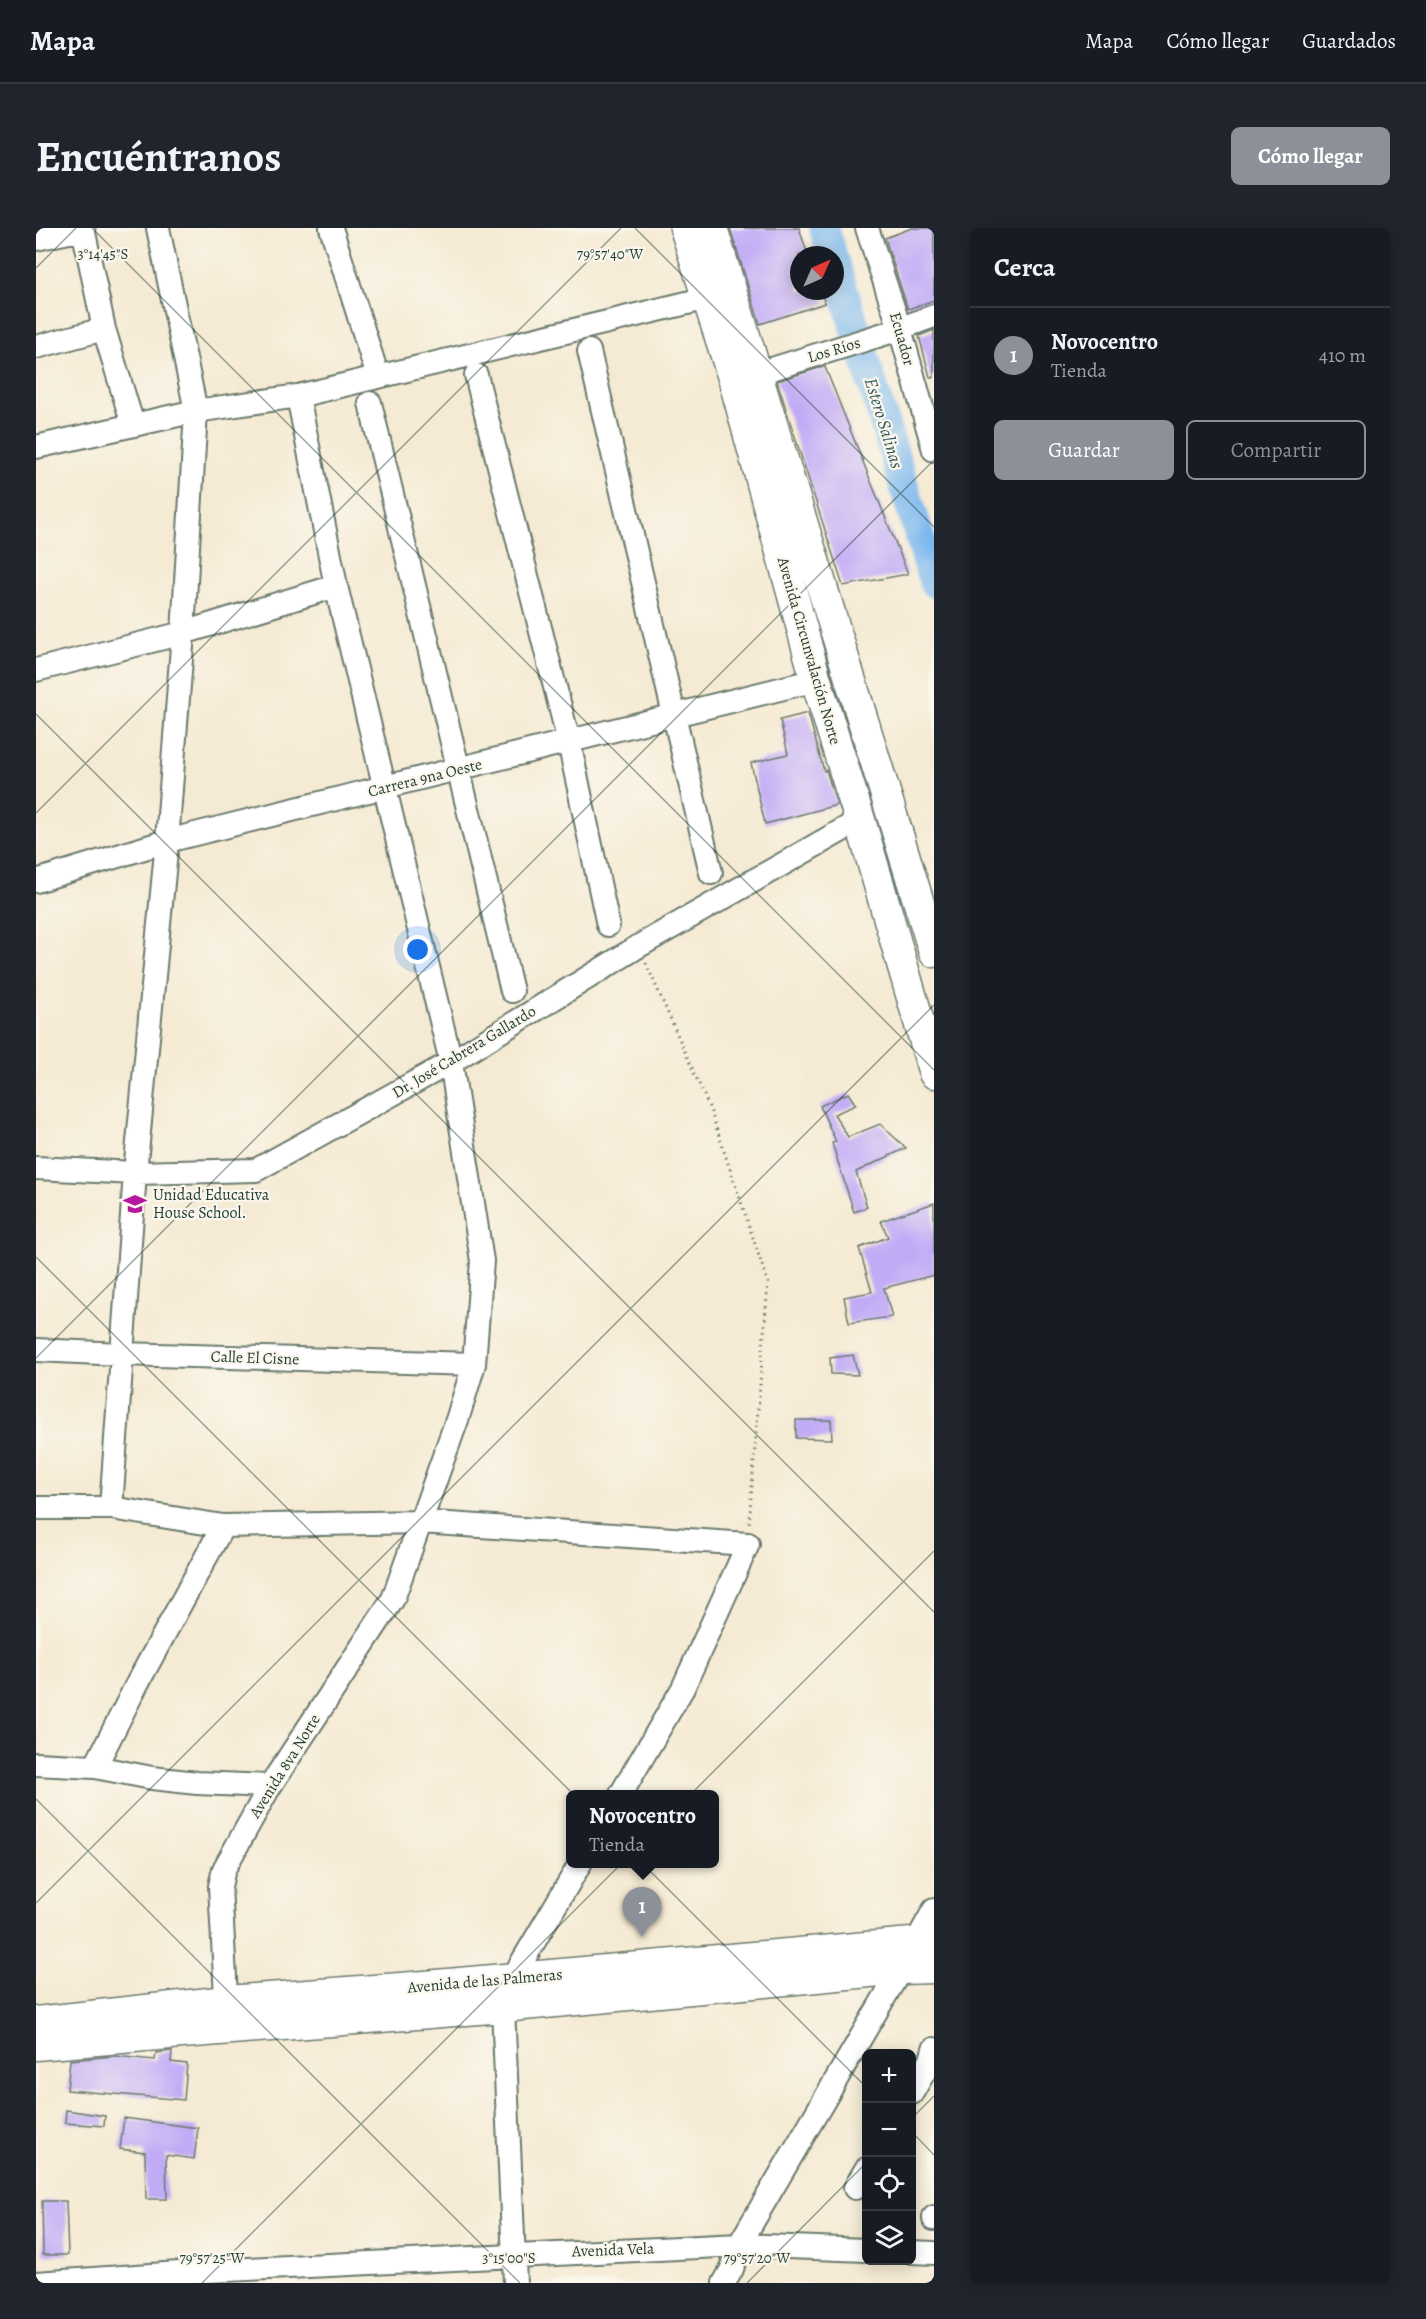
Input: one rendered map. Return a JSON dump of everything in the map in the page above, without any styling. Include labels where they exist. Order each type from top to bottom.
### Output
[{"type":"main road","name":"Avenida Circunvalación Norte","points":[[685,228],[708,298],[745,377],[906,855],[934,952]]},
{"type":"main road","name":"Avenida Circunvalación Norte","points":[[712,228],[816,680],[873,863],[934,1073]]},
{"type":"main road","points":[[873,863],[906,855]]},
{"type":"main road","name":"Avenida de las Palmeras","points":[[36,2045],[227,2014],[512,1979],[925,1941]]},
{"type":"main road","name":"Avenida de las Palmeras","points":[[36,2022],[227,2014],[502,2007],[901,1969],[934,1968]]},
{"type":"street","points":[[36,239],[83,228],[104,329],[133,425]]},
{"type":"street","points":[[111,1508],[120,1354],[135,1173],[167,842],[183,633],[196,411],[158,228]]},
{"type":"street","points":[[331,228],[378,377]]},
{"type":"street","name":"Ecuador","points":[[867,228],[894,331],[933,441]]},
{"type":"street","points":[[36,447],[196,411],[298,396],[708,298]]},
{"type":"street","name":"Los Ríos","points":[[745,377],[814,357],[934,316]]},
{"type":"street","points":[[36,347],[104,329]]},
{"type":"street","points":[[589,351],[711,873]]},
{"type":"street","points":[[476,375],[569,742],[608,925]]},
{"type":"street","name":"Avenida 8va Norte","points":[[227,2014],[220,1886],[224,1869],[270,1786],[393,1599],[458,1417],[474,1364],[482,1261],[451,1062],[336,586],[298,396]]},
{"type":"street","points":[[370,403],[512,991]]},
{"type":"street","points":[[36,670],[183,633],[336,586]]},
{"type":"street","name":"Carrera 9na Oeste","points":[[36,881],[167,842],[816,680]]},
{"type":"street","name":"Dr. José Cabrera Gallardo","points":[[36,1168],[135,1173],[256,1170],[451,1062],[639,946],[860,820]]},
{"type":"street","name":"Calle El Cisne","points":[[36,1350],[474,1364]]},
{"type":"street","points":[[36,1508],[111,1508],[223,1526],[420,1522],[748,1544],[683,1688],[623,1790]]},
{"type":"street","points":[[95,1767],[137,1684],[223,1526]]},
{"type":"street","points":[[36,1764],[95,1767],[152,1778],[197,1783],[270,1786]]},
{"type":"street","points":[[514,2283],[502,2007],[512,1979],[577,1868]]},
{"type":"street","points":[[724,2283],[732,2269],[739,2245],[901,1969],[925,1941],[934,1910]]},
{"type":"street","points":[[916,2086],[933,2058]]},
{"type":"street","name":"Avenida Vela","points":[[36,2283],[208,2277],[514,2255],[739,2245],[862,2250]]},
{"type":"street","points":[[916,2252],[934,2253]]},
{"type":"path","points":[[639,946],[710,1109],[768,1283],[748,1544]]},
{"type":"building","points":[[730,228],[799,228],[805,246],[790,246],[790,300],[824,300],[825,303],[760,324]]},
{"type":"building","points":[[912,228],[934,228],[934,300],[908,309],[885,238]]},
{"type":"building","points":[[934,330],[934,377],[930,377],[919,336]]},
{"type":"building","points":[[825,367],[908,574],[843,586],[777,381]]},
{"type":"building","points":[[808,713],[824,771],[826,770],[837,805],[765,824],[751,763],[788,754],[780,720]]},
{"type":"building","points":[[848,1093],[856,1105],[834,1114],[848,1137],[880,1124],[906,1148],[856,1172],[867,1207],[854,1212],[832,1143],[836,1142],[820,1106]]},
{"type":"building","points":[[934,1203],[934,1275],[884,1288],[892,1317],[849,1323],[844,1297],[872,1292],[859,1248],[888,1237],[881,1221]]},
{"type":"building","points":[[853,1355],[858,1375],[831,1374],[830,1358]]},
{"type":"building","points":[[796,1420],[831,1420],[832,1439],[796,1438]]},
{"type":"building","points":[[172,2051],[171,2062],[187,2064],[184,2100],[67,2090],[70,2060],[114,2056],[155,2060],[156,2053]]},
{"type":"building","points":[[66,2110],[105,2116],[104,2126],[65,2123]]},
{"type":"building","points":[[124,2118],[198,2128],[194,2159],[166,2155],[167,2199],[146,2199],[145,2152],[120,2149]]},
{"type":"building","points":[[42,2201],[66,2201],[68,2255],[43,2255]]},
{"type":"waterway","name":"Estero Salinas","points":[[824,228],[829,246]]},
{"type":"waterway","name":"Estero Salinas","points":[[844,292],[934,583]]},
{"type":"place","name":"Unidad Educativa House School.","points":[[135,1204]]},
{"type":"place","name":"Novocentro","points":[[642,1937]]}]
